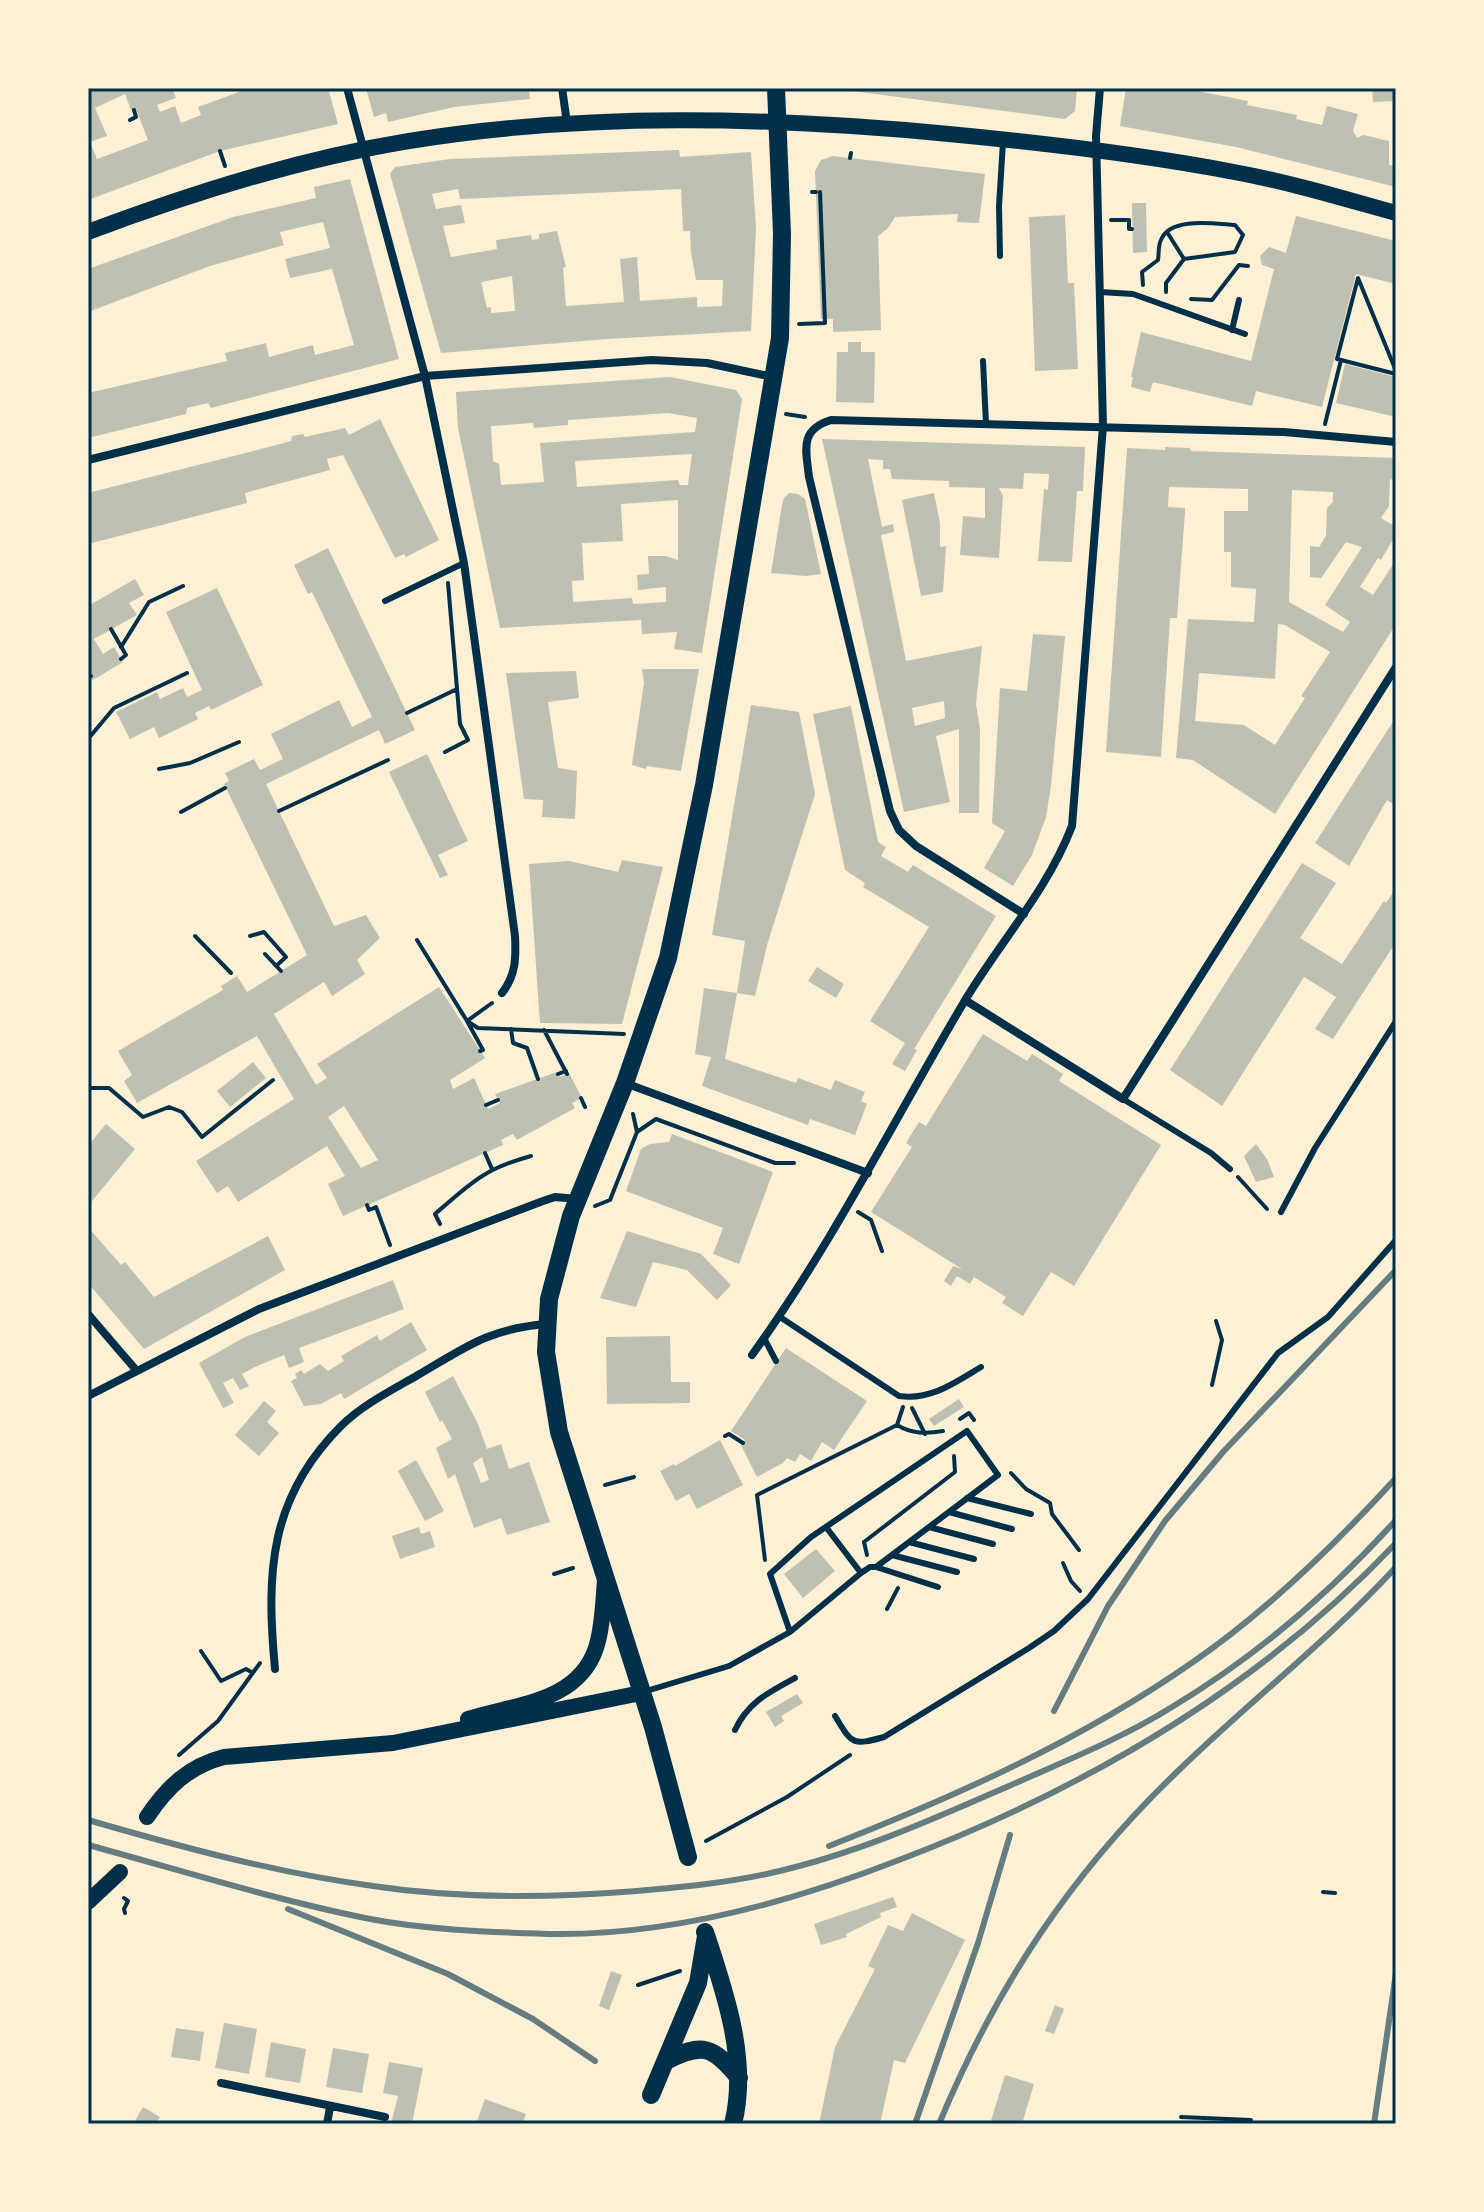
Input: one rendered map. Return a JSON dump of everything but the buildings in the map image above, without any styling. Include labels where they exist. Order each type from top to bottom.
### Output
[{"type":"main road","points":[[688,1857],[661,1755],[559,1432],[549,1383],[547,1324],[557,1261],[662,977],[682,894],[713,733],[780,338],[782,287],[776,88]]},
{"type":"main road","points":[[88,232],[244,179],[363,150],[439,137],[567,123],[778,121],[860,125],[1003,139],[1237,172],[1396,213]]},
{"type":"main road","points":[[441,1735],[469,1719],[544,1698],[574,1684],[597,1645],[605,1580]]},
{"type":"main road","points":[[147,1817],[161,1795],[178,1779],[210,1761],[224,1757],[362,1746],[441,1735],[641,1693]]},
{"type":"main road","points":[[88,1902],[120,1872]]},
{"type":"main road","points":[[651,2095],[698,1983],[705,1934],[714,1956],[728,2013],[739,2078],[738,2106],[733,2124]]},
{"type":"main road","points":[[666,2061],[689,2049],[707,2050],[727,2063],[739,2078]]},
{"type":"street","points":[[347,88],[425,376],[464,563],[515,936],[516,958],[512,980],[502,993]]},
{"type":"street","points":[[562,88],[567,123]]},
{"type":"street","points":[[752,1355],[840,1223],[965,1000],[1047,881],[1072,826],[1103,426],[1097,151],[1100,88]]},
{"type":"street","points":[[88,460],[425,376],[652,360],[715,364],[773,377]]},
{"type":"street","points":[[1024,914],[916,846],[899,830],[890,811],[809,477],[806,448],[809,435],[831,420],[1323,434],[1396,442]]},
{"type":"street","points":[[965,1000],[1123,1099],[1396,667]]},
{"type":"street","points":[[625,1083],[868,1173]]},
{"type":"street","points":[[88,1396],[259,1309],[333,1279],[555,1197],[578,1199]]},
{"type":"street","points":[[88,1314],[136,1370]]},
{"type":"street","points":[[275,1669],[270,1578],[273,1549],[284,1510],[307,1465],[342,1425],[484,1336],[515,1326],[547,1324]]},
{"type":"street","points":[[221,2083],[385,2117]]},
{"type":"street","points":[[327,2124],[330,2107]]},
{"type":"lane","points":[[1000,256],[1003,139]]},
{"type":"lane","points":[[1100,292],[1141,296],[1245,334]]},
{"type":"lane","points":[[1232,330],[1239,300]]},
{"type":"lane","points":[[983,361],[986,424]]},
{"type":"lane","points":[[385,601],[464,563]]},
{"type":"lane","points":[[1281,1212],[1315,1148],[1396,1021]]},
{"type":"lane","points":[[1123,1099],[1211,1153],[1230,1169]]},
{"type":"lane","points":[[835,1716],[849,1739],[857,1743],[884,1737],[1054,1631],[1088,1599],[1278,1353],[1310,1333],[1328,1317],[1396,1240]]},
{"type":"lane","points":[[780,1317],[899,1396],[938,1391],[981,1367]]},
{"type":"lane","points":[[764,1338],[776,1361]]},
{"type":"lane","points":[[790,1632],[770,1574],[826,1527],[967,1431],[998,1475],[876,1567]]},
{"type":"lane","points":[[967,1498],[1031,1514]]},
{"type":"lane","points":[[949,1512],[1012,1529]]},
{"type":"lane","points":[[826,1527],[861,1573]]},
{"type":"lane","points":[[929,1527],[993,1544]]},
{"type":"lane","points":[[909,1542],[974,1559]]},
{"type":"lane","points":[[892,1555],[957,1572]]},
{"type":"lane","points":[[641,1693],[729,1666],[790,1632],[870,1567],[938,1587]]},
{"type":"lane","points":[[735,1730],[755,1700],[795,1678]]},
{"type":"path","points":[[130,120],[136,117],[134,110]]},
{"type":"path","points":[[815,323],[825,323],[816,192]]},
{"type":"path","points":[[1126,220],[1129,220],[1129,229],[1132,229]]},
{"type":"path","points":[[1235,252],[1184,259],[1166,283],[1166,296],[1141,296],[1142,272],[1158,260],[1161,238],[1180,225],[1235,225],[1243,235],[1235,252],[1239,265]]},
{"type":"path","points":[[1167,232],[1184,259]]},
{"type":"path","points":[[1239,265],[1248,266]]},
{"type":"path","points":[[1179,297],[1212,300],[1239,265]]},
{"type":"path","points":[[1358,278],[1396,373],[1337,359],[1358,278]]},
{"type":"path","points":[[1323,434],[1341,360]]},
{"type":"path","points":[[767,411],[831,420]]},
{"type":"path","points":[[445,752],[468,740],[460,724],[447,571]]},
{"type":"path","points":[[121,647],[149,602],[183,586]]},
{"type":"path","points":[[111,629],[126,655],[121,659]]},
{"type":"path","points":[[88,739],[114,708],[187,673]]},
{"type":"path","points":[[407,713],[457,689]]},
{"type":"path","points":[[159,769],[190,763],[239,742]]},
{"type":"path","points":[[279,811],[388,760]]},
{"type":"path","points":[[181,812],[225,788]]},
{"type":"path","points":[[250,936],[264,932],[286,957],[276,966]]},
{"type":"path","points":[[195,936],[231,973]]},
{"type":"path","points":[[417,940],[467,1021],[483,1050],[480,1051]]},
{"type":"path","points":[[265,954],[281,971]]},
{"type":"path","points":[[467,1021],[483,1011]]},
{"type":"path","points":[[467,1021],[478,1028],[618,1033]]},
{"type":"path","points":[[511,1029],[513,1043],[527,1048],[538,1079]]},
{"type":"path","points":[[544,1030],[566,1072],[558,1074]]},
{"type":"path","points":[[88,1088],[109,1088],[143,1117],[169,1107],[182,1112],[202,1137],[273,1080]]},
{"type":"path","points":[[581,1098],[585,1107]]},
{"type":"path","points":[[486,1105],[498,1100]]},
{"type":"path","points":[[610,1200],[637,1132],[656,1119],[775,1163],[797,1163]]},
{"type":"path","points":[[485,1153],[492,1169]]},
{"type":"path","points":[[435,1214],[479,1176],[531,1156]]},
{"type":"path","points":[[1230,1169],[1272,1214]]},
{"type":"path","points":[[367,1205],[369,1210],[376,1207],[386,1235]]},
{"type":"path","points":[[861,1214],[871,1220],[882,1251]]},
{"type":"path","points":[[1212,1385],[1222,1340],[1216,1321]]},
{"type":"path","points":[[906,1397],[925,1434]]},
{"type":"path","points":[[765,1566],[757,1495],[897,1425]]},
{"type":"path","points":[[725,1436],[729,1434],[743,1443]]},
{"type":"path","points":[[864,1542],[955,1472]]},
{"type":"path","points":[[605,1485],[634,1477]]},
{"type":"path","points":[[1050,1503],[1052,1514],[1079,1550]]},
{"type":"path","points":[[1063,1563],[1071,1581],[1088,1599]]},
{"type":"path","points":[[554,1574],[573,1568]]},
{"type":"path","points":[[887,1609],[900,1586]]},
{"type":"path","points":[[174,1762],[218,1721],[273,1645]]},
{"type":"path","points":[[201,1651],[221,1681],[246,1669],[253,1673]]},
{"type":"path","points":[[706,1841],[787,1797],[850,1755]]},
{"type":"path","points":[[1323,1892],[1335,1893]]},
{"type":"path","points":[[124,1898],[128,1901],[125,1913]]},
{"type":"path","points":[[638,1985],[682,1970]]},
{"type":"path","points":[[1181,2117],[1251,2120]]},
{"type":"railway","points":[[1054,1711],[1108,1606],[1165,1521],[1223,1452],[1396,1270]]},
{"type":"railway","points":[[829,1846],[1016,1765],[1150,1691],[1221,1642],[1274,1599],[1349,1528],[1396,1478]]},
{"type":"railway","points":[[88,1820],[265,1867],[337,1881],[439,1893],[505,1896],[604,1893],[704,1884],[771,1873],[835,1856],[927,1821],[1077,1756],[1154,1718],[1233,1667],[1291,1622],[1345,1573],[1396,1520]]},
{"type":"railway","points":[[88,1845],[330,1910],[434,1928],[595,1933],[684,1923],[728,1914],[815,1890],[899,1860],[1036,1801],[1102,1767],[1166,1730],[1227,1689],[1343,1596],[1396,1543]]},
{"type":"railway","points":[[939,2124],[985,2025],[1012,1979],[1040,1934],[1104,1850],[1179,1770],[1344,1620],[1396,1567]]},
{"type":"railway","points":[[915,2124],[978,1943],[1010,1835]]},
{"type":"railway","points":[[288,1909],[448,1974],[533,2019],[595,2061]]},
{"type":"railway","points":[[1374,2124],[1396,1973]]}]
